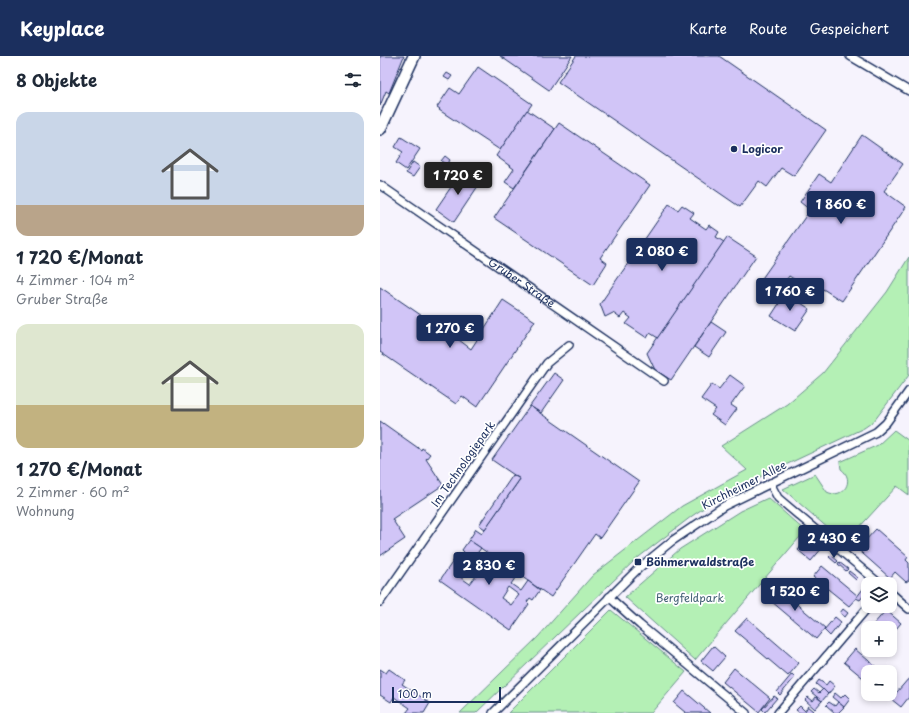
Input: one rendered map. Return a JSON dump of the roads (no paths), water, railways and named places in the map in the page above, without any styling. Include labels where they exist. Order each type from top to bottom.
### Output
[{"type":"street","points":[[380,129],[414,56]]},
{"type":"street","points":[[850,56],[909,91]]},
{"type":"street","name":"Gruber Straße","points":[[380,184],[664,381]]},
{"type":"street","name":"Im Technologiepark","points":[[380,602],[547,362],[569,345]]},
{"type":"street","name":"Kirchheimer Allee","points":[[493,713],[644,563],[701,520],[724,506],[876,432],[886,423],[909,391]]},
{"type":"street","points":[[770,483],[778,498],[872,577]]},
{"type":"street","points":[[609,597],[640,626],[746,713]]},
{"type":"street","points":[[897,598],[909,609]]},
{"type":"street","points":[[778,713],[862,613]]},
{"type":"place","name":"Logicor","points":[[734,149]]},
{"type":"place","name":"Böhmerwaldstraße","points":[[638,562]]},
{"type":"park label","name":"Bergfeldpark","points":[[690,598]]}]
